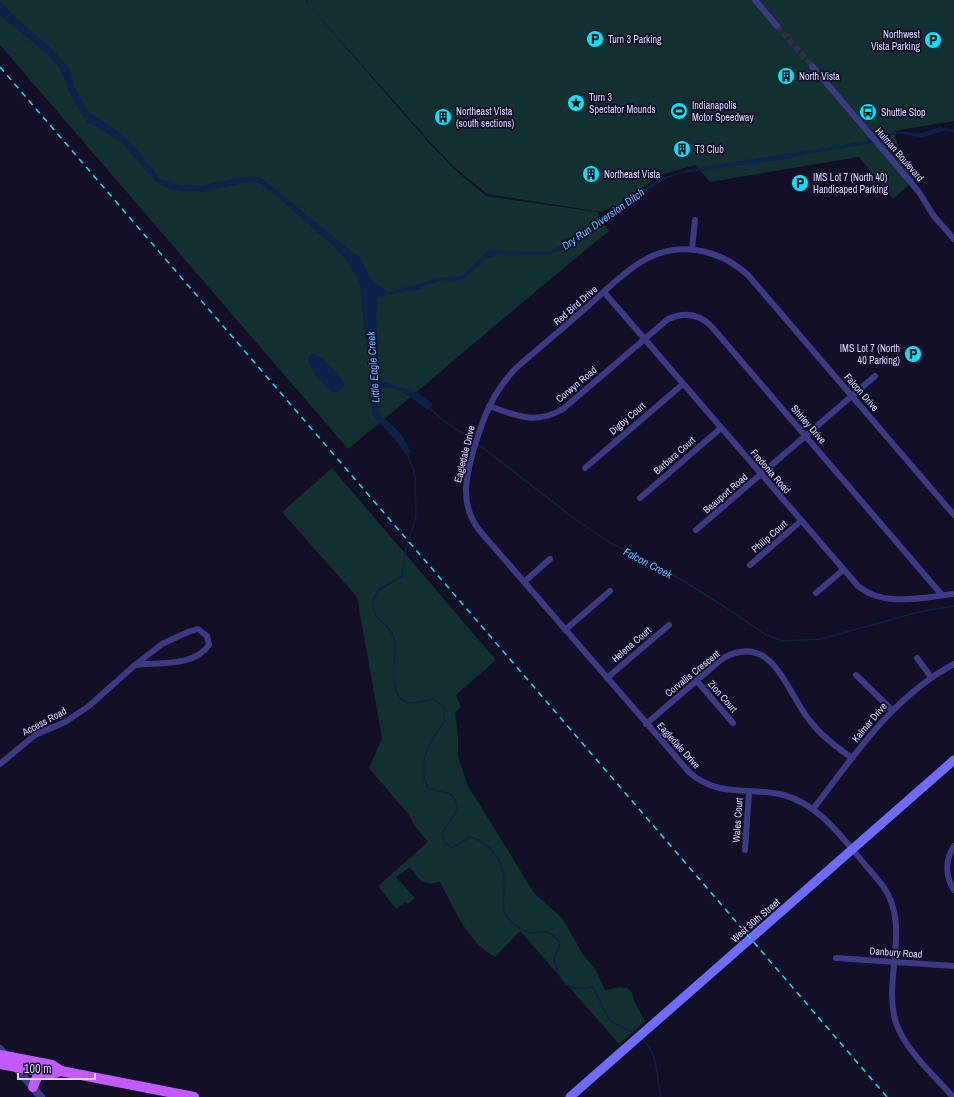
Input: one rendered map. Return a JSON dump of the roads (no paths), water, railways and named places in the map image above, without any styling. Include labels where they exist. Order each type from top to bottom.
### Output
[{"type":"main road","name":"West 30th Street","points":[[570,1097],[954,760]]},
{"type":"main road","points":[[1,1056],[15,1067],[52,1074],[61,1071]]},
{"type":"main road","points":[[1,1056],[52,1065],[61,1071],[194,1097]]},
{"type":"main road","points":[[32,1087],[37,1077],[42,1072]]},
{"type":"street","points":[[755,0],[777,26]]},
{"type":"street","name":"Hulman Boulevard","points":[[812,66],[919,192],[933,215],[954,239]]},
{"type":"street","points":[[692,249],[695,220]]},
{"type":"street","name":"Red Bird Drive","points":[[489,406],[498,389],[515,369],[636,265],[647,258],[669,250],[692,249]]},
{"type":"street","name":"Falcon Drive","points":[[692,249],[709,252],[724,258],[748,275],[954,515]]},
{"type":"street","name":"Fredonia Road","points":[[604,292],[859,588],[881,598],[897,599],[954,594]]},
{"type":"street","name":"Shirley Drive","points":[[644,339],[664,322],[676,316],[690,315],[704,320],[806,436],[942,595]]},
{"type":"street","name":"Corwyn Road","points":[[489,406],[526,418],[538,418],[554,414],[563,409],[644,339]]},
{"type":"street","name":"Beauport Road","points":[[696,530],[875,376]]},
{"type":"street","name":"Digby Court","points":[[585,468],[683,384]]},
{"type":"street","name":"Eagledale Drive","points":[[489,406],[474,449],[465,485],[465,497],[470,514],[479,530],[685,769],[698,780],[718,789],[783,795],[797,799],[813,809],[852,850],[882,886],[892,904],[896,925],[892,1003],[900,1031],[908,1045],[953,1097]]},
{"type":"street","name":"Barbara Court","points":[[640,498],[721,428]]},
{"type":"street","name":"Philip Court","points":[[750,565],[801,521]]},
{"type":"street","points":[[524,582],[550,558]]},
{"type":"street","points":[[816,593],[843,570]]},
{"type":"street","points":[[565,630],[610,591]]},
{"type":"street","name":"Helena Court","points":[[607,678],[669,625]]},
{"type":"street","name":"Access Road","points":[[0,764],[35,735],[65,722],[89,706],[135,664],[162,644],[198,629],[207,636],[209,645],[203,654],[194,659],[135,664]]},
{"type":"street","name":"Corvallis Crescent","points":[[646,724],[720,661],[732,654],[748,652],[762,656],[772,662],[800,707],[816,728],[833,744],[852,758]]},
{"type":"street","points":[[917,658],[931,677]]},
{"type":"street","name":"Kalmar Drive","points":[[813,809],[852,758],[892,710],[931,677],[954,664]]},
{"type":"street","points":[[856,675],[892,710]]},
{"type":"street","name":"Zion Court","points":[[697,681],[733,723]]},
{"type":"street","name":"Wales Court","points":[[745,850],[749,792]]},
{"type":"street","points":[[954,846],[948,858],[947,869],[949,880],[954,890]]},
{"type":"street","name":"Danbury Road","points":[[836,958],[954,966]]},
{"type":"street","points":[[15,1067],[41,1097]]},
{"type":"water","name":"Dry Run Diversion Ditch","points":[[0,2],[48,45],[70,69],[74,86],[91,114],[123,135],[138,150],[159,178],[182,186],[184,184],[203,185],[240,177],[260,177],[360,258],[372,281],[388,292],[416,285],[435,278],[462,276],[488,250],[550,252],[584,232],[658,179],[691,169],[885,138],[895,131],[922,133],[940,127],[954,130],[954,132],[943,131],[921,138],[903,134],[891,135],[887,140],[868,144],[811,153],[781,160],[683,173],[672,176],[646,191],[578,241],[559,251],[548,255],[500,254],[487,258],[463,280],[439,281],[418,289],[378,297],[376,324],[378,363],[381,381],[419,393],[433,404],[427,410],[397,390],[391,388],[379,389],[379,412],[400,433],[411,452],[406,455],[398,443],[373,416],[369,397],[372,378],[365,337],[360,283],[347,261],[335,248],[280,199],[260,184],[252,181],[205,192],[174,191],[157,183],[123,144],[97,127],[88,123],[73,101],[59,67],[50,57],[0,15]]},
{"type":"water","points":[[312,353],[326,363],[341,378],[344,386],[337,393],[333,392],[316,377],[311,368],[308,357]]},
{"type":"waterway","name":"Falcon Creek","points":[[428,407],[443,420],[475,442]]},
{"type":"waterway","name":"Falcon Creek","points":[[478,444],[575,519],[612,544],[656,564],[725,607],[766,635],[783,641],[821,639],[919,612],[954,606]]},
{"type":"waterway","name":"Little Eagle Creek","points":[[407,453],[415,475],[416,517],[405,552],[402,576],[379,590],[372,602],[377,617],[389,629],[394,638],[394,676],[398,694],[403,700],[412,703],[434,699],[444,708],[444,721],[428,747],[424,760],[424,779],[428,788],[451,795],[454,798],[458,809],[442,833],[444,842],[452,848],[470,837],[478,840],[491,849],[496,855],[502,869],[504,878],[504,912],[508,919],[520,929],[533,933],[546,932],[555,937],[559,941],[559,949],[554,958],[561,979],[570,987],[592,987],[609,1018],[636,1035]]},
{"type":"waterway","name":"Little Eagle Creek","points":[[641,1038],[651,1050],[654,1058],[661,1097]]},
{"type":"tunnel","points":[[777,26],[812,66]]},
{"type":"railway","points":[[0,67],[887,1097]]},
{"type":"place","name":"Turn 3 Parking","points":[[595,39]]},
{"type":"place","name":"Northwest Vista Parking","points":[[933,40]]},
{"type":"place","name":"North Vista","points":[[786,76]]},
{"type":"place","name":"Turn 3 Spectator Mounds","points":[[576,103]]},
{"type":"place","name":"Indianapolis Motor Speedway","points":[[679,111]]},
{"type":"place","name":"Shuttle Stop","points":[[868,112]]},
{"type":"place","name":"Northeast Vista (south sections)","points":[[443,117]]},
{"type":"place","name":"T3 Club","points":[[682,149]]},
{"type":"place","name":"Northeast Vista","points":[[591,174]]},
{"type":"place","name":"IMS Lot 7 (North 40) Handicaped Parking","points":[[800,183]]},
{"type":"place","name":"IMS Lot 7 (North 40 Parking)","points":[[913,354]]}]
